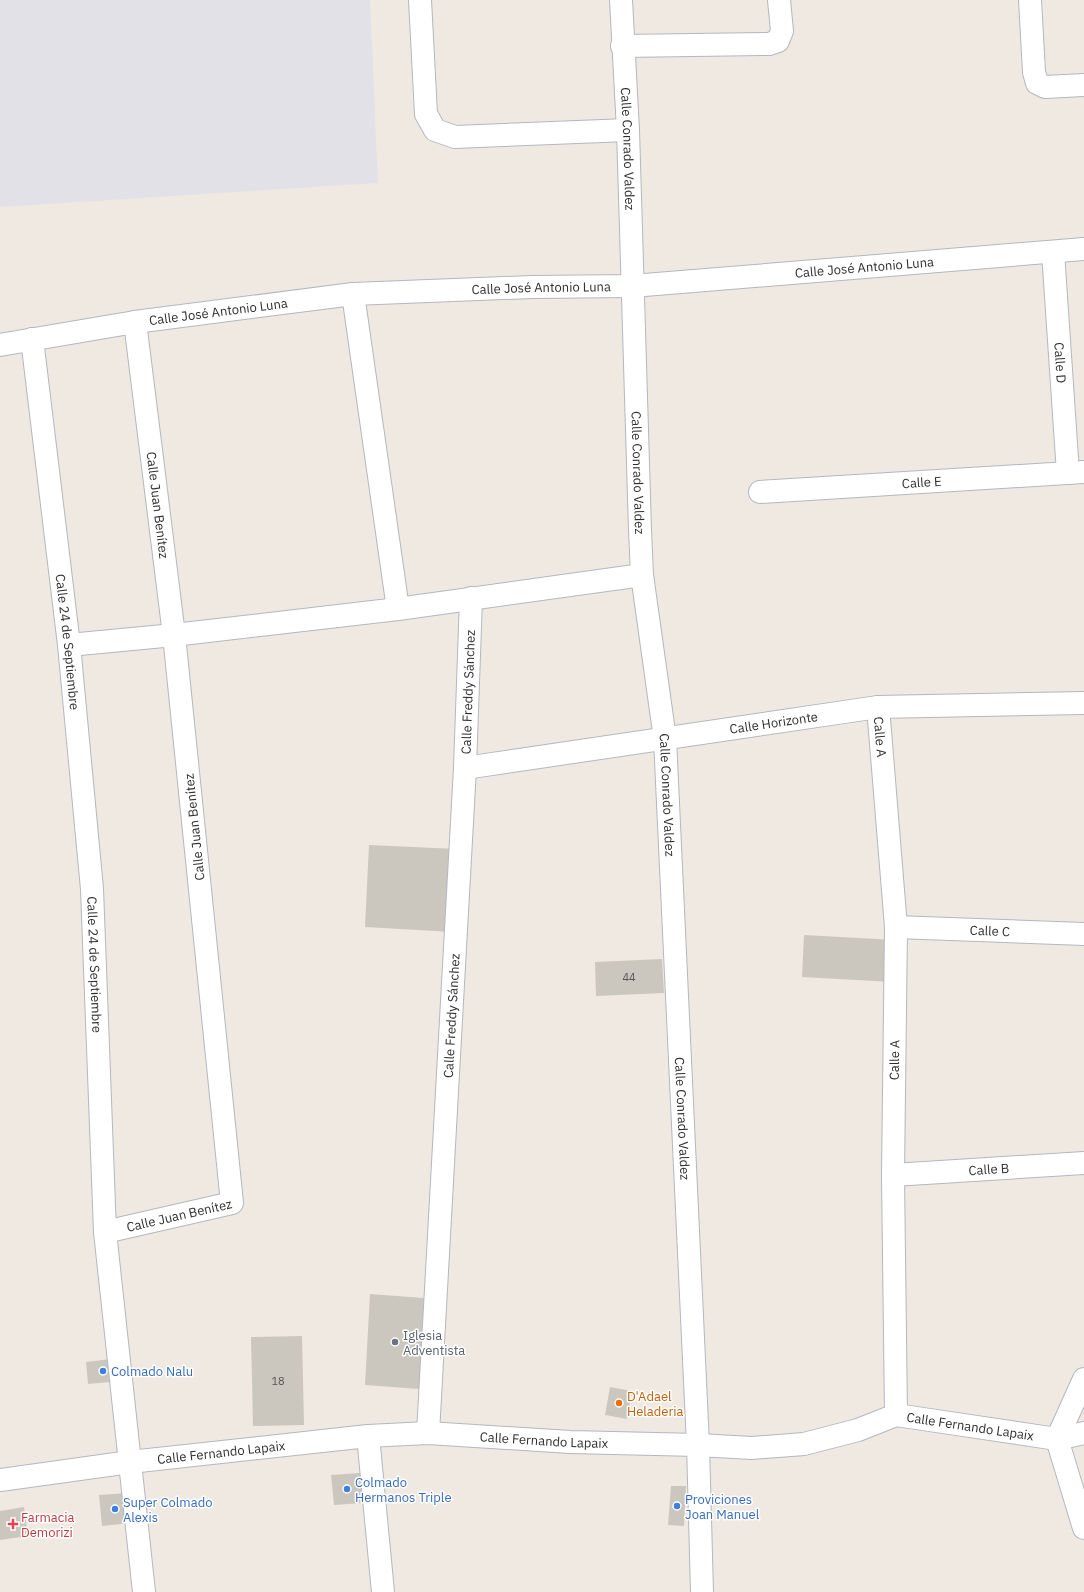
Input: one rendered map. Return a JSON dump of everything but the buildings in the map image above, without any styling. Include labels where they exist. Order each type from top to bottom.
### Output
[{"type":"street","points":[[420,0],[426,114],[435,130],[455,137],[628,130]]},
{"type":"street","name":"Calle Conrado Valdez","points":[[621,0],[622,46],[628,130],[642,575],[665,738],[698,1445],[702,1592]]},
{"type":"street","points":[[622,46],[769,44],[778,41],[782,31],[779,0]]},
{"type":"street","points":[[1030,0],[1034,72],[1037,83],[1045,87],[1084,85]]},
{"type":"street","name":"Calle José Antonio Luna","points":[[0,345],[135,322],[353,294],[532,287],[632,286],[1084,249]]},
{"type":"street","name":"Calle D","points":[[1053,252],[1076,473]]},
{"type":"street","points":[[353,294],[398,609]]},
{"type":"street","name":"Calle Juan Benítez","points":[[105,1232],[232,1203],[174,635],[135,322]]},
{"type":"street","name":"Calle 24 de Septiembre","points":[[32,339],[69,644],[92,889],[105,1232],[144,1592]]},
{"type":"street","name":"Calle E","points":[[760,492],[1076,473]]},
{"type":"street","points":[[69,644],[174,635],[398,609],[642,575]]},
{"type":"street","name":"Calle Freddy Sánchez","points":[[428,1433],[465,768],[471,598]]},
{"type":"street","name":"Calle Horizonte","points":[[465,768],[878,707],[1084,703]]},
{"type":"street","name":"Calle A","points":[[878,707],[896,927],[893,1174],[896,1415]]},
{"type":"street","name":"Calle C","points":[[896,927],[1084,934]]},
{"type":"street","name":"Calle B","points":[[893,1174],[1084,1163]]},
{"type":"street","points":[[1084,1379],[1057,1438],[1084,1528]]},
{"type":"street","name":"Calle Fernando Lapaix","points":[[0,1480],[130,1462],[368,1436],[428,1433],[570,1442],[698,1445],[752,1448],[804,1444],[858,1430],[896,1415],[1057,1438],[1084,1433]]},
{"type":"street","points":[[368,1436],[383,1592]]},
{"type":"shaded area","points":[[0,0],[370,0],[378,183],[0,207]]},
{"type":"place","name":"Iglesia Adventista","points":[[395,1342]]},
{"type":"place","name":"Colmado Nalu","points":[[103,1371]]},
{"type":"place","name":"D'Adael Heladeria","points":[[619,1403]]},
{"type":"place","name":"Colmado Hermanos Triple","points":[[347,1489]]},
{"type":"place","name":"Proviciones Joan Manuel","points":[[677,1506]]},
{"type":"place","name":"Super Colmado Alexis","points":[[115,1509]]},
{"type":"place","name":"Farmacia Demorizi","points":[[13,1524]]}]
